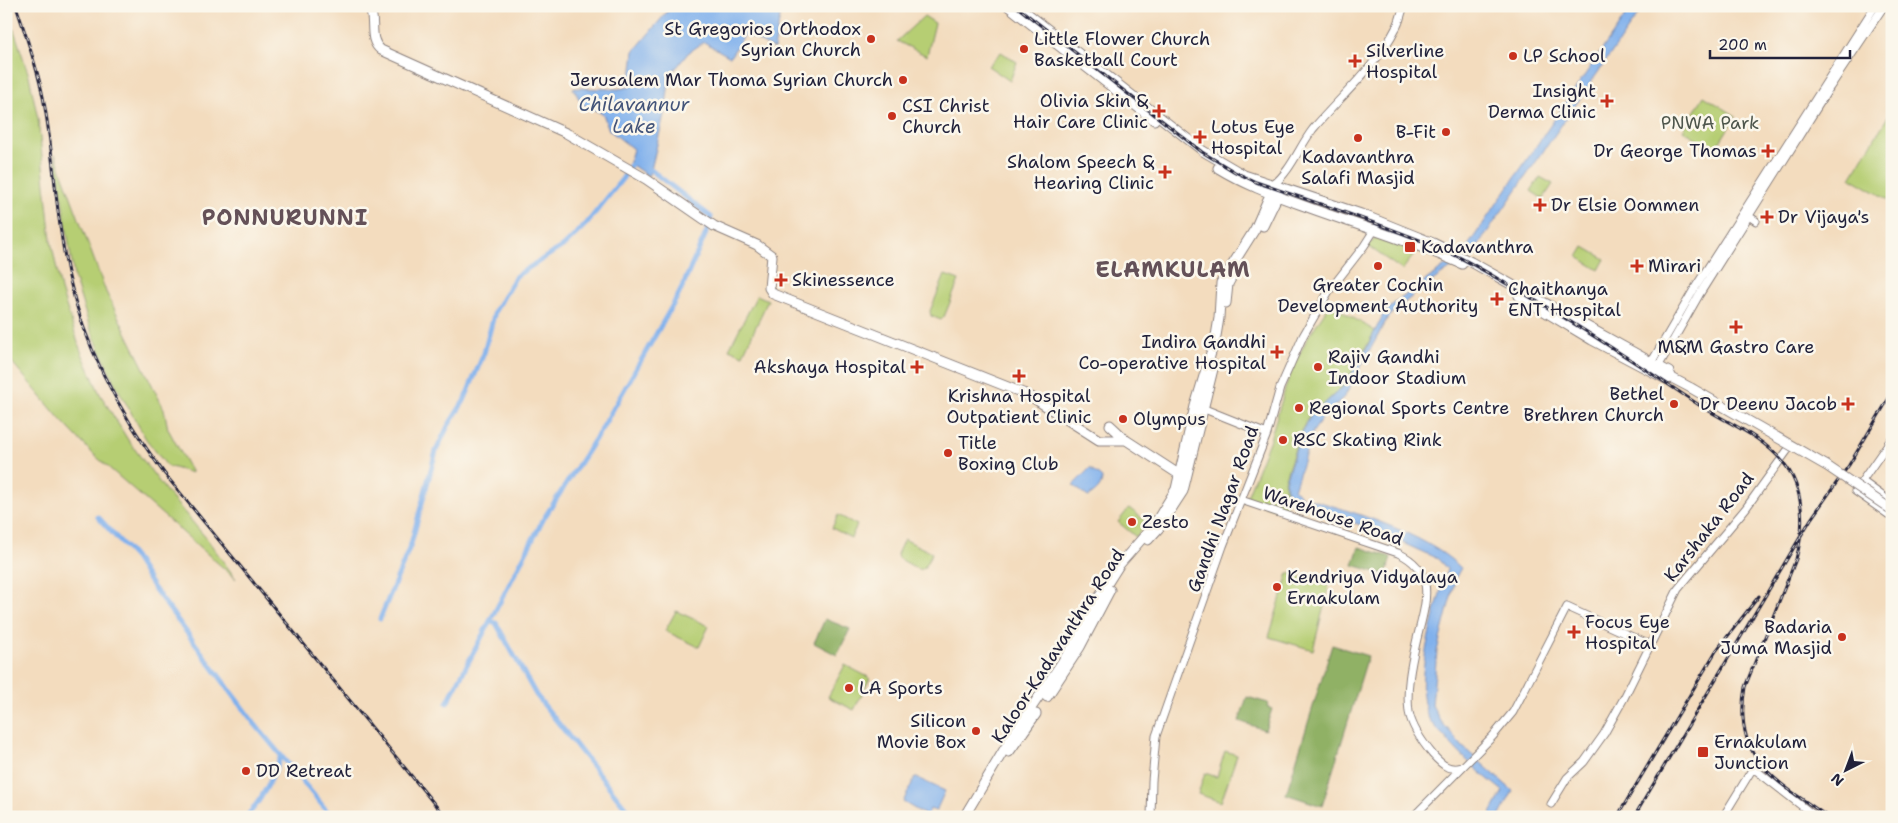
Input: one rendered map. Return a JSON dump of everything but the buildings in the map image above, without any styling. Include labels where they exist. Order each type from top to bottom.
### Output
[{"type":"main road","points":[[369,6],[375,45],[381,50],[544,122],[634,172],[714,226],[757,245],[770,253],[773,259],[769,288],[772,294],[1029,396],[1099,440],[1126,440]]},
{"type":"main road","points":[[1008,6],[1114,85]]},
{"type":"main road","points":[[1018,6],[1220,169],[1244,183],[1277,188],[1380,222],[1468,263],[1594,336],[1652,366],[1666,379],[1672,378],[1691,388],[1842,476],[1892,510]]},
{"type":"main road","points":[[1277,188],[1375,231],[1455,257]]},
{"type":"main road","name":"Kaloor-Kadavanthra Road","points":[[970,817],[1037,707],[1080,647],[1103,596],[1123,568],[1159,528],[1183,491],[1183,477],[1220,318],[1222,283],[1255,229],[1277,188]]},
{"type":"main road","points":[[1110,425],[1126,440],[1183,477]]},
{"type":"main road","name":"Kaloor-Kadavanthra Road","points":[[964,817],[1011,738],[1037,707]]},
{"type":"street","points":[[1277,188],[1301,145],[1382,50],[1396,29],[1404,6]]},
{"type":"street","points":[[1652,366],[1696,293],[1750,217],[1766,183],[1858,38],[1875,6]]},
{"type":"street","points":[[1858,38],[1884,6]]},
{"type":"street","name":"Gandhi Nagar Road","points":[[1151,817],[1156,736],[1223,546],[1267,434],[1280,388],[1306,331],[1329,291],[1380,222]]},
{"type":"street","points":[[1199,407],[1267,434]]},
{"type":"street","points":[[1892,438],[1854,491],[1892,517]]},
{"type":"street","name":"Karshaka Road","points":[[1550,804],[1568,778],[1584,762],[1604,734],[1678,590],[1746,508],[1787,451]]},
{"type":"street","points":[[1862,481],[1892,503]]},
{"type":"street","name":"Warehouse Road","points":[[1241,500],[1390,550],[1415,562],[1423,579],[1426,600],[1408,688],[1410,714],[1413,725],[1419,735],[1438,760],[1448,768],[1454,769],[1464,766]]},
{"type":"street","points":[[1414,817],[1477,753],[1513,712],[1567,607],[1650,645]]},
{"type":"street","points":[[1723,817],[1754,768],[1816,817]]},
{"type":"green space","points":[[6,13],[14,30],[29,76],[38,119],[51,241],[61,290],[80,349],[100,394],[128,440],[166,491],[207,539],[236,579],[92,453],[60,419],[6,355]]},
{"type":"green space","points":[[924,16],[935,23],[927,56],[897,41]]},
{"type":"green space","points":[[1001,52],[1017,62],[1010,81],[988,66]]},
{"type":"green space","name":"PNWA Park","points":[[1704,96],[1736,116],[1715,150],[1683,130]]},
{"type":"green space","points":[[1890,113],[1892,114],[1892,202],[1851,178]]},
{"type":"green space","points":[[55,154],[106,292],[164,409],[168,429],[192,473],[167,466],[146,439],[114,382],[90,328],[74,277]]},
{"type":"green space","points":[[1540,177],[1553,184],[1543,199],[1531,191]]},
{"type":"green space","points":[[1378,235],[1418,250],[1402,270],[1368,246]]},
{"type":"green space","points":[[1584,247],[1605,259],[1599,270],[1578,257]]},
{"type":"green space","points":[[945,275],[959,280],[944,317],[941,320],[931,316],[930,311]]},
{"type":"green space","points":[[757,295],[768,300],[743,355],[729,349]]},
{"type":"green space","name":"Regional Sports Centre","points":[[1330,304],[1375,331],[1345,384],[1323,405],[1312,411],[1301,431],[1284,481],[1288,500],[1283,512],[1246,499],[1270,439],[1290,373],[1308,337]]},
{"type":"green space","name":"Zesto","points":[[1129,508],[1147,522],[1136,537],[1118,522]]},
{"type":"green space","points":[[838,515],[857,525],[851,538],[832,528]]},
{"type":"green space","points":[[904,539],[932,553],[924,568],[920,570],[898,558],[897,554]]},
{"type":"green space","points":[[1359,547],[1391,557],[1386,575],[1353,565]]},
{"type":"green space","points":[[1288,573],[1329,586],[1313,650],[1269,637]]},
{"type":"green space","points":[[676,611],[709,626],[699,647],[665,631]]},
{"type":"green space","points":[[825,619],[850,629],[837,655],[814,643]]},
{"type":"green space","points":[[1332,645],[1368,656],[1322,806],[1286,794]]},
{"type":"green space","name":"LA Sports","points":[[845,665],[870,678],[854,710],[828,697]]},
{"type":"green space","points":[[1247,697],[1268,703],[1267,707],[1272,709],[1265,730],[1239,721]]},
{"type":"green space","points":[[1225,751],[1237,755],[1221,802],[1198,794],[1205,773],[1217,777]]},
{"type":"water","name":"Chilavannur Lake","points":[[672,6],[782,6],[774,49],[745,34],[730,57],[704,42],[688,53],[670,73],[666,106],[648,176],[629,163],[633,149],[609,130],[603,114],[582,104],[573,88],[618,89],[630,87],[634,51]]},
{"type":"water","points":[[1632,6],[1644,6],[1470,257],[1427,285],[1388,317],[1345,396],[1324,416],[1312,433],[1294,490],[1303,497],[1344,509],[1408,534],[1446,555],[1461,568],[1456,577],[1437,651],[1432,705],[1439,719],[1463,747],[1513,791],[1499,817],[1489,817],[1503,791],[1472,765],[1434,726],[1429,719],[1424,703],[1422,685],[1427,644],[1447,569],[1438,559],[1372,529],[1289,500],[1285,481],[1302,431],[1313,412],[1346,384],[1383,315],[1392,305],[1463,253]]},
{"type":"water","points":[[1090,468],[1102,478],[1098,489],[1088,497],[1073,485]]},
{"type":"water","points":[[915,777],[945,791],[936,811],[930,809],[927,816],[903,802]]},
{"type":"waterway","points":[[380,619],[411,544],[436,451],[448,426],[464,401],[484,353],[495,311],[516,276],[566,244],[587,223],[623,178],[631,164]]},
{"type":"waterway","points":[[447,703],[544,518],[601,430],[679,294],[707,231],[711,217],[651,170]]},
{"type":"waterway","points":[[98,517],[135,558],[153,587],[254,723],[332,817]]},
{"type":"waterway","points":[[491,621],[496,623],[536,695],[633,817]]},
{"type":"waterway","points":[[246,817],[258,803],[267,788],[281,755]]},
{"type":"railway","points":[[16,6],[41,85],[64,255],[69,277],[85,330],[106,380],[133,428],[164,473],[445,817]]},
{"type":"railway","points":[[1016,6],[1202,152],[1235,172],[1256,182],[1398,232],[1464,260],[1586,331],[1704,408],[1752,435],[1773,452],[1783,462],[1796,484],[1801,509],[1801,534],[1796,559],[1745,687],[1743,712],[1745,733],[1752,750],[1762,766],[1775,779],[1828,817]]},
{"type":"railway","points":[[1634,817],[1811,519],[1849,465],[1892,393]]},
{"type":"railway","points":[[1617,817],[1716,651],[1759,596]]},
{"type":"place","name":"St Gregorios Orthodox Syrian Church","points":[[871,39]]},
{"type":"place","name":"Little Flower Church Basketball Court","points":[[1024,49]]},
{"type":"place","name":"LP School","points":[[1513,56]]},
{"type":"place","name":"Silverline Hospital","points":[[1355,61]]},
{"type":"place","name":"Jerusalem Mar Thoma Syrian Church","points":[[903,80]]},
{"type":"place","name":"Insight Derma Clinic","points":[[1607,101]]},
{"type":"place","name":"Olivia Skin & Hair Care Clinic","points":[[1159,111]]},
{"type":"place","name":"CSI Christ Church","points":[[892,116]]},
{"type":"place","name":"B-Fit","points":[[1446,132]]},
{"type":"place","name":"Lotus Eye Hospital","points":[[1200,137]]},
{"type":"place","name":"Kadavanthra Salafi Masjid","points":[[1358,138]]},
{"type":"place","name":"Dr George Thomas","points":[[1768,151]]},
{"type":"place","name":"Shalom Speech & Hearing Clinic","points":[[1165,172]]},
{"type":"place","name":"Dr Elsie Oommen","points":[[1540,205]]},
{"type":"place","name":"Dr Vijaya's","points":[[1767,217]]},
{"type":"place","name":"Kadavanthra","points":[[1410,247]]},
{"type":"place","name":"Greater Cochin Development Authority","points":[[1378,266]]},
{"type":"place","name":"Mirari","points":[[1637,266]]},
{"type":"place","name":"Skinessence","points":[[781,280]]},
{"type":"place","name":"Chaithanya ENT Hospital","points":[[1497,299]]},
{"type":"place","name":"M&M Gastro Care","points":[[1736,327]]},
{"type":"place","name":"Indira Gandhi Co-operative Hospital","points":[[1277,352]]},
{"type":"place","name":"Akshaya Hospital","points":[[917,367]]},
{"type":"place","name":"Rajiv Gandhi Indoor Stadium","points":[[1318,367]]},
{"type":"place","name":"Krishna Hospital Outpatient Clinic","points":[[1019,376]]},
{"type":"place","name":"Bethel Brethren Church","points":[[1674,404]]},
{"type":"place","name":"Dr Deenu Jacob","points":[[1848,404]]},
{"type":"place","name":"Regional Sports Centre","points":[[1299,408]]},
{"type":"place","name":"Olympus","points":[[1123,419]]},
{"type":"place","name":"RSC Skating Rink","points":[[1283,440]]},
{"type":"place","name":"Title Boxing Club","points":[[948,453]]},
{"type":"place","name":"Zesto","points":[[1132,522]]},
{"type":"place","name":"Kendriya Vidyalaya Ernakulam","points":[[1277,587]]},
{"type":"place","name":"Focus Eye Hospital","points":[[1574,632]]},
{"type":"place","name":"Badaria Juma Masjid","points":[[1842,637]]},
{"type":"place","name":"LA Sports","points":[[849,688]]},
{"type":"place","name":"Silicon Movie Box","points":[[976,731]]},
{"type":"place","name":"Ernakulam Junction","points":[[1703,752]]},
{"type":"place","name":"DD Retreat","points":[[246,771]]},
{"type":"district","name":"PONNURUNNI","points":[[285,217]]},
{"type":"district","name":"ELAMKULAM","points":[[1173,269]]}]
